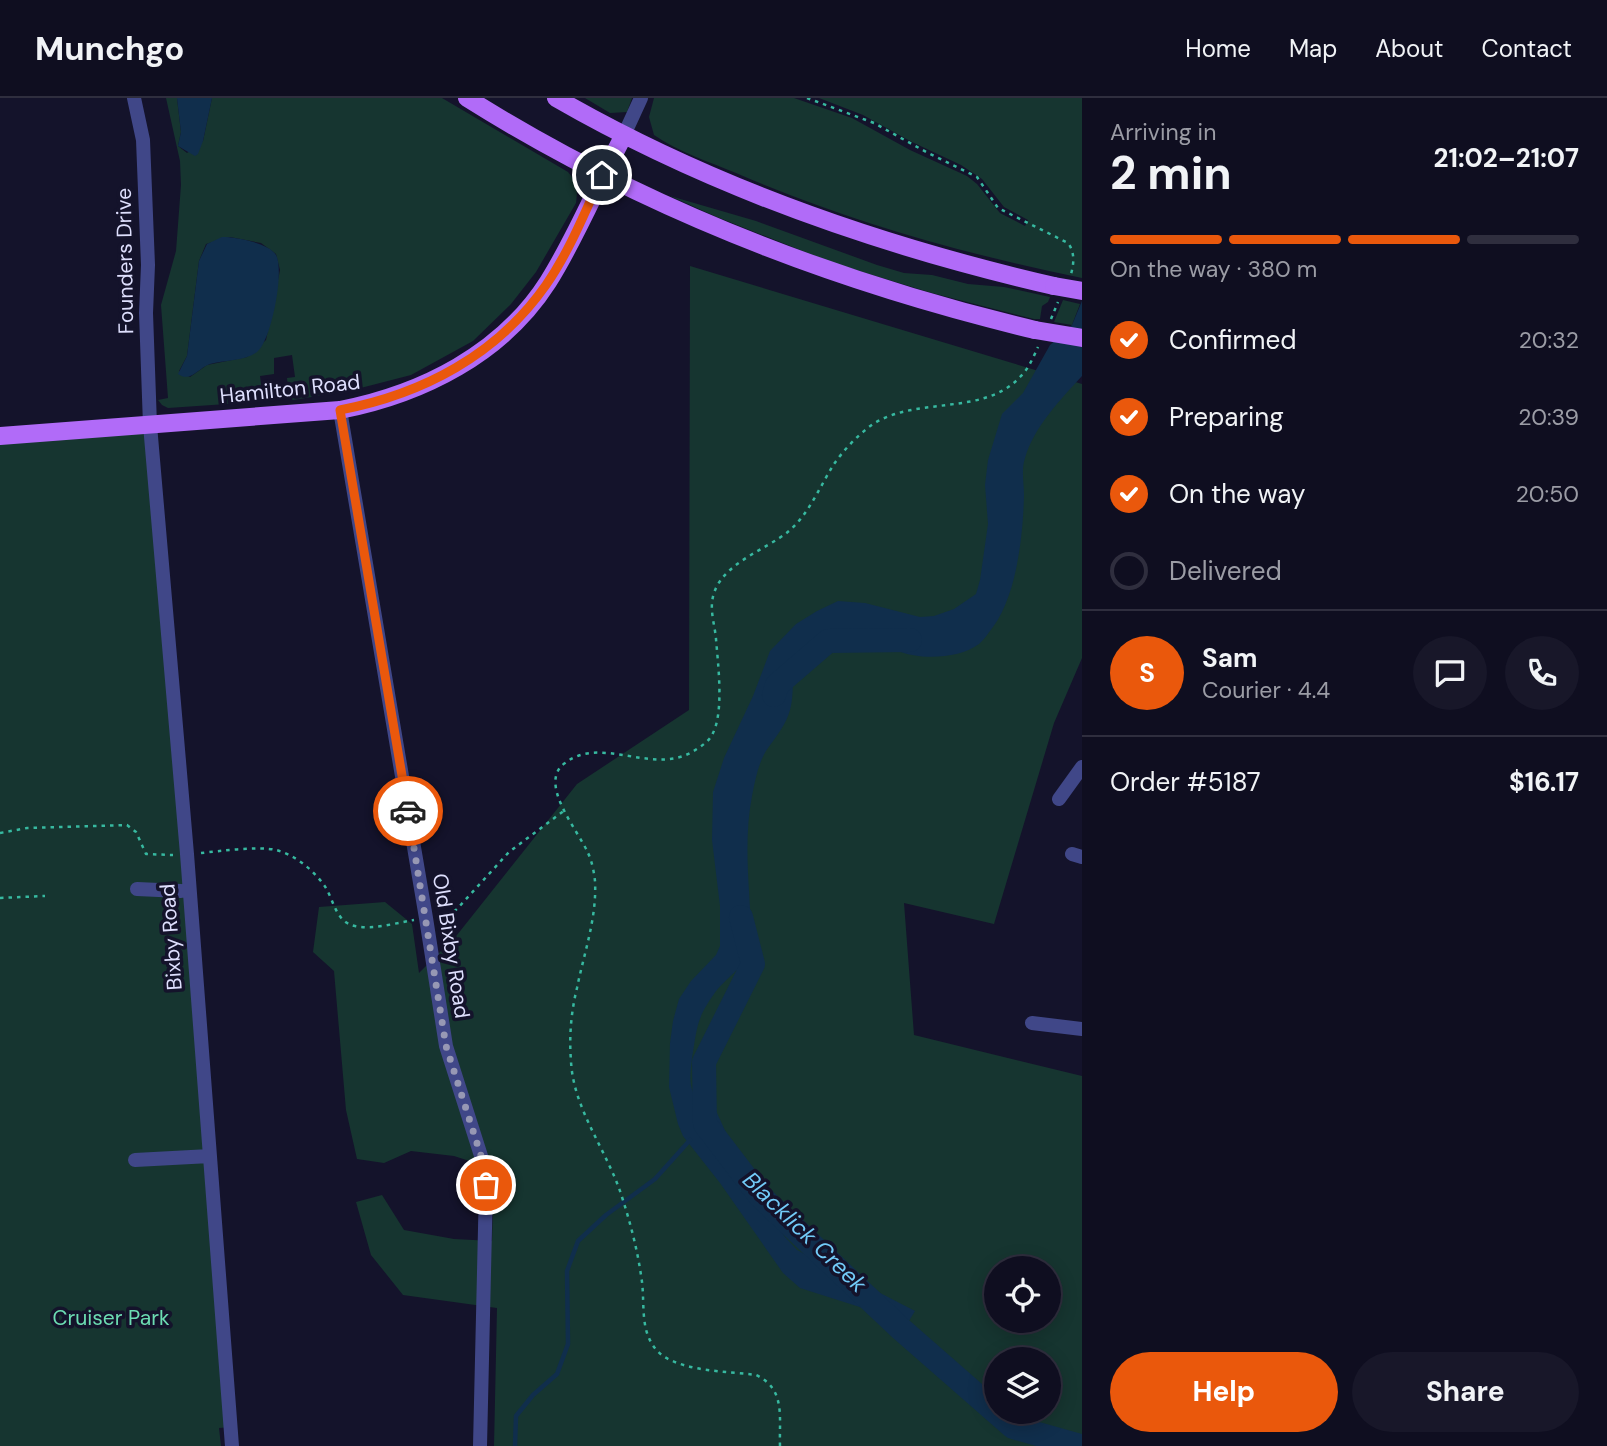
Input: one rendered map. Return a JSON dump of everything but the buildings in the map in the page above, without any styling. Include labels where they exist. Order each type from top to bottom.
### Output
[{"type":"main road","points":[[467,98],[602,175],[732,235],[896,293],[1082,338]]},
{"type":"main road","points":[[556,98],[679,163],[812,217],[1057,293],[1082,291]]},
{"type":"main road","points":[[602,175],[624,135]]},
{"type":"main road","name":"Hamilton Road","points":[[0,436],[340,410],[389,398],[439,378],[471,359],[520,318],[547,283],[602,175]]},
{"type":"street","name":"Founders Drive","points":[[134,98],[141,126],[144,173],[150,425]]},
{"type":"street","points":[[624,135],[641,98]]},
{"type":"street","name":"Old Bixby Road","points":[[340,410],[446,1046],[482,1159],[486,1185],[480,1446]]},
{"type":"street","name":"Bixby Road","points":[[150,425],[187,854],[232,1446]]},
{"type":"street","points":[[1059,799],[1082,767]]},
{"type":"street","points":[[137,889],[181,891]]},
{"type":"street","points":[[1032,1023],[1082,1029]]},
{"type":"street","points":[[135,1160],[210,1156]]},
{"type":"path","points":[[807,98],[874,123],[977,177],[998,208],[1068,243],[1073,249],[1070,276]]},
{"type":"path","points":[[780,1446],[778,1398],[766,1380],[755,1375],[681,1365],[661,1355],[653,1346],[645,1325],[639,1257],[621,1193],[582,1106],[571,1063],[576,991],[592,925],[596,886],[589,854],[556,791],[556,771],[575,757],[588,753],[666,761],[685,756],[710,740],[718,716],[712,600],[721,579],[738,564],[797,524],[837,460],[871,425],[893,415],[961,404],[1006,388],[1020,378],[1032,360],[1057,293]]},
{"type":"path","points":[[0,833],[27,828],[127,825],[136,832],[146,854],[273,849],[287,854],[305,866],[323,884],[343,921],[353,926],[372,927],[452,913],[509,852],[565,810]]},
{"type":"path","points":[[0,898],[45,896]]},
{"type":"green space","points":[[166,98],[177,98],[181,132],[178,146],[187,153],[203,141],[212,98],[442,98],[568,172],[575,183],[577,198],[536,272],[511,304],[473,341],[411,375],[349,391],[293,400],[289,397],[287,378],[295,377],[292,355],[274,358],[274,374],[260,376],[262,391],[275,393],[272,401],[168,408],[158,400],[168,398],[161,305],[176,251],[180,161]],"holes":[[[230,237],[261,243],[276,254],[280,270],[266,340],[247,357],[207,365],[190,377],[179,371],[187,356],[199,261],[206,244]]]},
{"type":"green space","points":[[585,98],[632,98],[627,112],[610,113]]},
{"type":"green space","points":[[654,98],[794,98],[852,118],[910,150],[967,176],[977,184],[1000,213],[1025,226],[1028,220],[1004,207],[982,179],[961,165],[863,115],[819,98],[1082,98],[1082,278],[906,235],[820,206],[694,156],[654,135],[649,117]]},
{"type":"green space","points":[[670,196],[756,221],[904,273],[932,275],[968,284],[1004,287],[1050,297],[1042,306],[1040,319],[1034,319],[932,293],[833,263]]},
{"type":"green space","points":[[690,266],[1082,384],[1082,658],[1054,723],[994,924],[904,903],[914,1035],[1082,1076],[1082,1446],[494,1446],[497,1308],[403,1295],[371,1255],[356,1202],[382,1195],[404,1230],[454,1239],[492,1241],[494,1169],[454,1156],[411,1151],[384,1163],[357,1159],[346,1110],[334,971],[313,952],[319,907],[385,902],[412,924],[419,973],[457,935],[577,784],[689,710]]},
{"type":"green space","points":[[1063,300],[1080,304],[1072,325],[1054,322]]},
{"type":"green space","name":"Cruiser Park","points":[[150,425],[231,1427],[219,1428],[221,1446],[0,1446],[0,436]]},
{"type":"water","points":[[177,98],[212,98],[203,141],[195,156],[178,146],[181,132]]},
{"type":"water","points":[[222,237],[260,244],[276,255],[279,275],[272,321],[257,352],[241,359],[210,364],[191,376],[183,376],[178,374],[187,356],[199,261],[207,244]]},
{"type":"water","points":[[1082,301],[1082,376],[1049,414],[1029,447],[1023,467],[1022,528],[1017,564],[1008,598],[985,638],[961,653],[928,657],[898,651],[866,636],[838,635],[812,645],[805,650],[796,664],[788,716],[763,756],[752,796],[748,843],[749,949],[744,962],[718,988],[708,1003],[700,1018],[695,1039],[690,1077],[694,1095],[703,1106],[712,1102],[749,1183],[785,1237],[797,1250],[915,1311],[898,1339],[866,1309],[800,1288],[783,1273],[720,1183],[683,1136],[678,1124],[669,1087],[673,1021],[679,999],[691,981],[716,955],[720,946],[720,906],[712,840],[713,792],[724,758],[753,696],[770,651],[796,624],[838,601],[865,603],[920,617],[934,616],[954,609],[976,594],[988,524],[985,485],[988,460],[1002,414],[1023,393],[1050,345],[1072,325]]},
{"type":"waterway","name":"Blacklick Creek","points":[[774,695],[777,685],[828,641],[910,640]]},
{"type":"waterway","name":"Blacklick Creek","points":[[741,917],[753,964],[704,1062],[705,1124],[760,1196],[901,1329],[1013,1427],[1080,1446]]},
{"type":"waterway","points":[[515,1446],[516,1416],[533,1395],[557,1374],[568,1344],[567,1271],[578,1241],[606,1215],[655,1179],[690,1140]]},
{"type":"way so far","points":[[408,811],[446,1046],[482,1159],[486,1185]]},
{"type":"route","points":[[408,811],[340,410],[389,398],[439,378],[471,359],[502,335],[520,318],[547,283],[602,175]]}]
